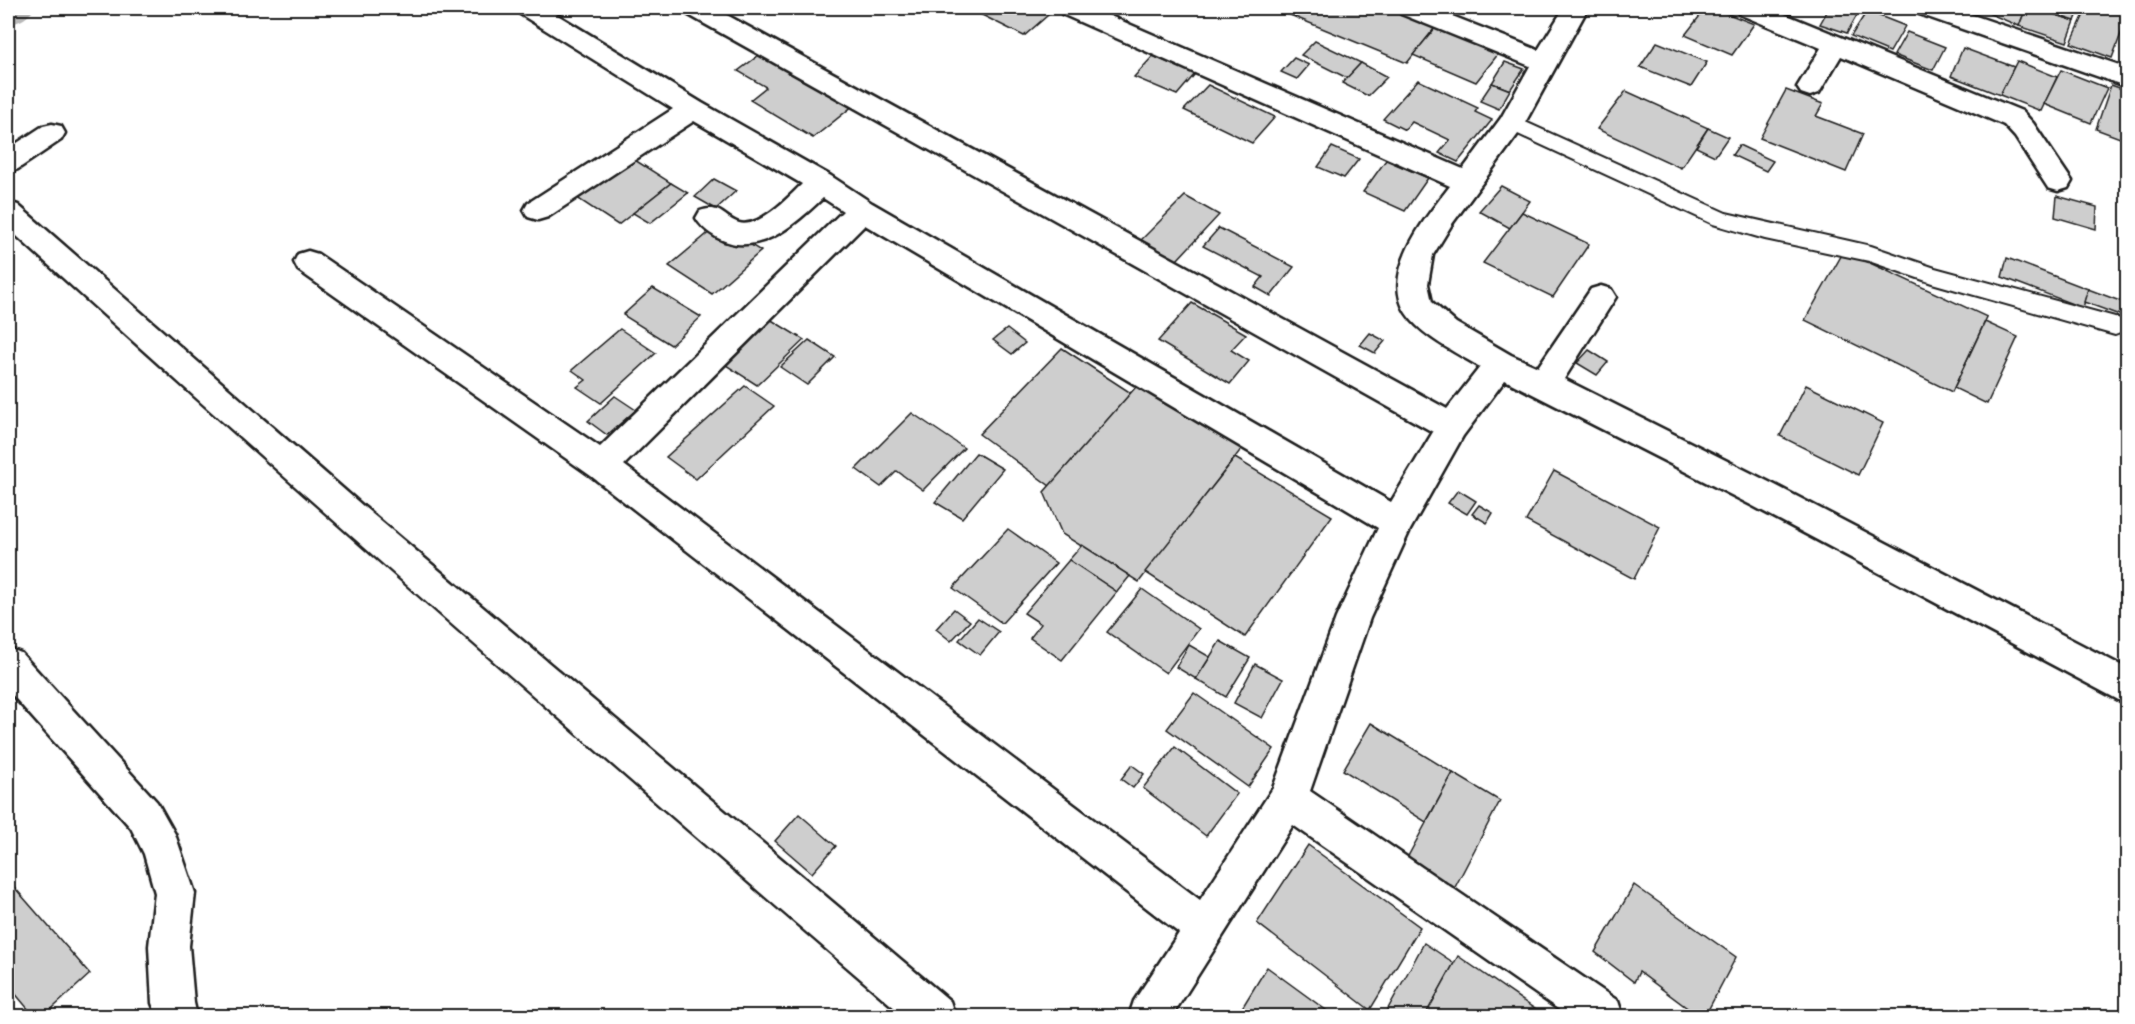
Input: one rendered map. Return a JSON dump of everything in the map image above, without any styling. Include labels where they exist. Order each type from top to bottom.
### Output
[{"type":"street","points":[[529,8],[693,109],[821,183],[862,210],[1397,522]]},
{"type":"street","points":[[696,8],[1452,427]]},
{"type":"street","points":[[1071,8],[1468,183]]},
{"type":"street","points":[[1410,8],[1545,62]]},
{"type":"street","points":[[1576,8],[1512,123],[1442,217],[1419,254],[1413,284],[1418,307],[1445,332],[1500,364],[1544,383],[1763,495],[2127,687]]},
{"type":"street","points":[[1748,8],[2013,118],[2024,130],[2058,181]]},
{"type":"street","points":[[1928,8],[2127,78]]},
{"type":"street","points":[[1810,87],[1836,44]]},
{"type":"street","points":[[538,210],[693,109]]},
{"type":"street","points":[[8,162],[52,133]]},
{"type":"street","points":[[710,218],[737,234],[755,234],[777,221],[821,183]]},
{"type":"street","points":[[602,466],[862,210]]},
{"type":"street","points":[[8,212],[201,386],[631,759],[935,1017]]},
{"type":"street","points":[[308,262],[602,466],[1205,928]]},
{"type":"street","points":[[1544,383],[1601,297]]},
{"type":"street","points":[[1149,1017],[1288,799],[1353,618],[1397,522],[1452,427],[1500,364]]},
{"type":"street","points":[[8,665],[144,815],[161,848],[175,893],[169,946],[173,1003],[177,1017]]},
{"type":"street","points":[[1288,799],[1603,1017]]},
{"type":"lane","points":[[1512,123],[1720,219],[1871,254],[1932,275],[2115,326]]},
{"type":"building","points":[[988,8],[1056,8],[1024,36],[980,14]]},
{"type":"building","points":[[1273,8],[1398,8],[1438,24],[1407,63]]},
{"type":"building","points":[[1706,8],[1713,8],[1754,24],[1732,55],[1685,35]]},
{"type":"building","points":[[1829,8],[1857,15],[1847,33],[1820,24]]},
{"type":"building","points":[[1976,8],[2026,8],[2019,26]]},
{"type":"building","points":[[2026,8],[2035,8],[2075,21],[2067,42],[2019,26]]},
{"type":"building","points":[[2035,8],[2080,8],[2075,21]]},
{"type":"building","points":[[2087,8],[2106,8],[2128,15],[2112,58],[2071,43]]},
{"type":"building","points":[[1867,11],[1905,26],[1890,52],[1851,36]]},
{"type":"building","points":[[1436,27],[1499,53],[1476,82],[1413,55]]},
{"type":"building","points":[[1907,32],[1945,47],[1933,70],[1894,55]]},
{"type":"building","points":[[1315,41],[1361,63],[1347,78],[1301,55]]},
{"type":"building","points":[[1657,42],[1707,62],[1691,87],[1640,67]]},
{"type":"building","points":[[1963,48],[2014,67],[2000,95],[1951,76]]},
{"type":"building","points":[[762,53],[854,105],[813,138],[750,100],[766,87],[738,71]]},
{"type":"building","points":[[1153,56],[1195,74],[1177,95],[1134,77]]},
{"type":"building","points":[[1294,58],[1309,65],[1297,79],[1281,72]]},
{"type":"building","points":[[2017,61],[2057,77],[2041,111],[2000,95]]},
{"type":"building","points":[[1505,62],[1524,69],[1510,90],[1492,83]]},
{"type":"building","points":[[1361,63],[1387,77],[1368,96],[1342,83]]},
{"type":"building","points":[[2061,70],[2107,88],[2091,123],[2044,104]]},
{"type":"building","points":[[1418,80],[1478,108],[1475,112],[1492,120],[1458,162],[1439,153],[1450,140],[1412,122],[1405,130],[1383,119]]},
{"type":"building","points":[[1492,83],[1510,90],[1499,109],[1480,101]]},
{"type":"building","points":[[1208,85],[1275,117],[1252,143],[1184,110]]},
{"type":"building","points":[[2111,85],[2128,91],[2128,141],[2096,129]]},
{"type":"building","points":[[1786,90],[1823,104],[1816,116],[1863,134],[1846,172],[1760,138]]},
{"type":"building","points":[[1626,91],[1708,128],[1681,168],[1597,129]]},
{"type":"building","points":[[1708,128],[1728,137],[1715,156],[1696,147]]},
{"type":"building","points":[[1739,145],[1773,161],[1766,171],[1732,155]]},
{"type":"building","points":[[1332,147],[1359,159],[1344,178],[1318,167]]},
{"type":"building","points":[[627,155],[671,183],[618,225],[574,196]]},
{"type":"building","points":[[1386,160],[1428,178],[1405,211],[1363,192]]},
{"type":"building","points":[[714,179],[736,191],[716,209],[695,197]]},
{"type":"building","points":[[671,183],[688,193],[650,223],[633,213]]},
{"type":"building","points":[[1501,186],[1530,201],[1510,228],[1479,211]]},
{"type":"building","points":[[1185,196],[1219,215],[1176,261],[1141,240]]},
{"type":"building","points":[[2057,196],[2097,207],[2096,229],[2055,217]]},
{"type":"building","points":[[1522,212],[1589,244],[1553,297],[1483,263]]},
{"type":"building","points":[[718,225],[761,251],[712,294],[669,266]]},
{"type":"building","points":[[1219,228],[1294,267],[1271,296],[1255,287],[1263,277],[1203,246]]},
{"type":"building","points":[[1844,251],[1987,317],[1952,392],[1805,320]]},
{"type":"building","points":[[2007,258],[2088,289],[2083,308],[2002,277]]},
{"type":"building","points":[[653,288],[701,317],[671,345],[623,315]]},
{"type":"building","points":[[2088,289],[2128,304],[2125,317],[2084,302]]},
{"type":"building","points":[[1192,303],[1246,334],[1231,350],[1249,361],[1230,384],[1158,341]]},
{"type":"building","points":[[765,316],[804,340],[757,385],[718,360]]},
{"type":"building","points":[[1985,322],[2018,337],[1987,404],[1954,388]]},
{"type":"building","points":[[620,329],[656,353],[601,403],[577,387],[586,380],[572,370]]},
{"type":"building","points":[[1007,329],[1025,343],[1012,354],[993,340]]},
{"type":"building","points":[[1370,333],[1385,341],[1375,353],[1360,345]]},
{"type":"building","points":[[809,340],[835,357],[807,385],[780,367]]},
{"type":"building","points":[[1062,348],[1131,393],[1050,486],[979,434]]},
{"type":"building","points":[[1589,350],[1608,362],[1597,375],[1577,363]]},
{"type":"building","points":[[1142,380],[1246,443],[1139,582],[1062,534],[1044,492]]},
{"type":"building","points":[[1806,385],[1883,423],[1858,475],[1780,436]]},
{"type":"building","points":[[745,386],[774,406],[696,479],[666,457]]},
{"type":"building","points":[[615,396],[636,410],[607,435],[588,421]]},
{"type":"building","points":[[912,413],[964,448],[923,490],[897,471],[881,487],[856,469]]},
{"type":"building","points":[[976,453],[1003,469],[962,518],[935,502]]},
{"type":"building","points":[[1235,458],[1332,516],[1245,637],[1145,572]]},
{"type":"building","points":[[1554,471],[1660,527],[1634,579],[1526,521]]},
{"type":"building","points":[[1458,490],[1476,501],[1467,514],[1448,503]]},
{"type":"building","points":[[1479,505],[1493,513],[1487,523],[1472,514]]},
{"type":"building","points":[[1008,529],[1056,563],[1002,623],[953,588]]},
{"type":"building","points":[[1082,545],[1130,576],[1117,592],[1069,560]]},
{"type":"building","points":[[1069,560],[1117,592],[1062,660],[1030,638],[1041,624],[1024,613]]},
{"type":"building","points":[[1142,589],[1199,629],[1166,673],[1107,632]]},
{"type":"building","points":[[954,609],[970,621],[951,641],[936,629]]},
{"type":"building","points":[[978,618],[999,632],[980,655],[959,640]]},
{"type":"building","points":[[1220,641],[1250,658],[1226,697],[1196,679]]},
{"type":"building","points":[[1189,645],[1210,657],[1196,679],[1176,667]]},
{"type":"building","points":[[1255,664],[1283,679],[1262,718],[1234,703]]},
{"type":"building","points":[[1194,693],[1274,749],[1248,787],[1167,729]]},
{"type":"building","points":[[1371,723],[1453,773],[1426,822],[1343,770]]},
{"type":"building","points":[[1175,747],[1237,794],[1206,836],[1143,788]]},
{"type":"building","points":[[1132,765],[1144,774],[1133,788],[1121,779]]},
{"type":"building","points":[[1453,773],[1500,801],[1453,891],[1406,860]]},
{"type":"building","points":[[799,814],[836,846],[812,873],[775,841]]},
{"type":"building","points":[[1308,845],[1420,927],[1370,1010],[1257,923]]},
{"type":"building","points":[[8,880],[90,974],[44,1016],[34,1016],[8,985]]},
{"type":"building","points":[[1634,885],[1736,957],[1705,1016],[1698,1016],[1639,972],[1634,982],[1595,952]]},
{"type":"building","points":[[1424,943],[1454,963],[1425,1016],[1384,1016]]},
{"type":"building","points":[[1458,956],[1545,1016],[1425,1016]]},
{"type":"building","points":[[1267,967],[1334,1016],[1237,1016]]},
{"type":"waterway","points":[[8,15],[19,8]]}]
